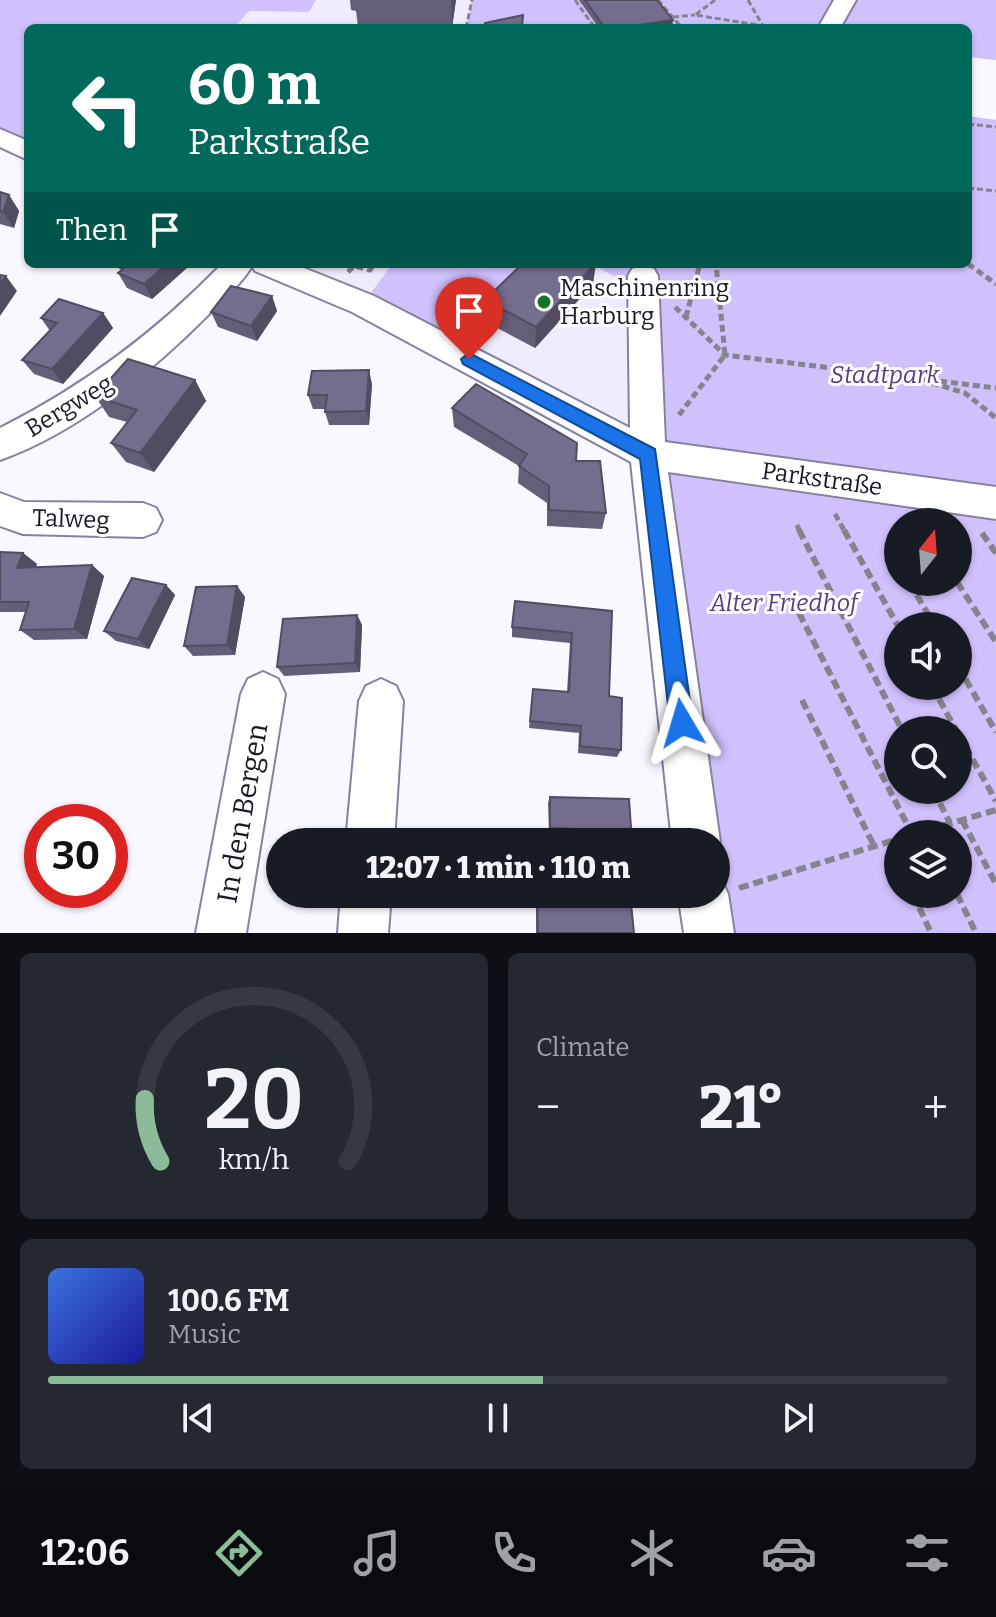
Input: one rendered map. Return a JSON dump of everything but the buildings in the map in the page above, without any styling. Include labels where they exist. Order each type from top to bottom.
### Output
[{"type":"street","points":[[831,24],[845,0]]},
{"type":"street","points":[[0,137],[24,150]]},
{"type":"street","name":"Bergweg","points":[[0,445],[50,421],[133,366],[175,332],[235,268]]},
{"type":"street","name":"Parkstraße","points":[[276,268],[363,304],[648,454],[989,518]]},
{"type":"street","points":[[643,276],[648,454],[694,828]]},
{"type":"street","name":"Talweg","points":[[0,509],[23,518],[143,520]]},
{"type":"street","name":"In den Bergen","points":[[221,933],[263,694]]},
{"type":"street","points":[[371,828],[381,701]]},
{"type":"street","points":[[363,933],[365,908]]},
{"type":"path","points":[[467,24],[472,0]]},
{"type":"path","points":[[575,0],[592,24]]},
{"type":"path","points":[[658,0],[679,24]]},
{"type":"path","points":[[695,15],[715,0]]},
{"type":"path","points":[[748,0],[762,24]]},
{"type":"path","points":[[673,17],[695,15],[751,24]]},
{"type":"path","points":[[972,124],[996,127]]},
{"type":"path","points":[[972,188],[996,191]]},
{"type":"path","points":[[972,267],[996,284]]},
{"type":"path","points":[[699,268],[686,318],[725,355],[996,388]]},
{"type":"path","points":[[648,454],[725,355],[716,268]]},
{"type":"path","points":[[920,379],[965,393],[996,418]]},
{"type":"path","points":[[835,514],[890,612]]},
{"type":"path","points":[[989,518],[996,553]]},
{"type":"path","points":[[797,525],[895,716]]},
{"type":"path","points":[[966,596],[996,642]]},
{"type":"path","points":[[799,613],[906,820]]},
{"type":"path","points":[[972,690],[996,732]]},
{"type":"path","points":[[802,700],[874,846]]},
{"type":"path","points":[[972,759],[996,801]]},
{"type":"path","points":[[962,820],[996,810]]},
{"type":"path","points":[[972,839],[996,884]]},
{"type":"path","points":[[730,899],[884,843]]},
{"type":"path","points":[[919,908],[931,933]]},
{"type":"path","points":[[964,908],[976,933]]},
{"type":"shaded area","points":[[316,0],[472,0],[467,24],[238,24],[249,11],[309,12]]},
{"type":"shaded area","points":[[276,268],[389,268],[363,304]]},
{"type":"shaded area","points":[[521,268],[599,268],[643,292],[648,454],[443,346]]},
{"type":"green space","points":[[0,0],[316,0],[309,12],[249,11],[238,24],[24,24],[24,150],[0,137]]},
{"type":"green space","points":[[472,0],[996,0],[996,60],[972,57],[972,24],[467,24]]},
{"type":"green space","points":[[972,117],[996,120],[996,933],[709,933],[713,908],[730,908],[730,828],[714,828],[643,293],[599,268],[972,268]]},
{"type":"green space","points":[[389,268],[521,268],[443,346],[363,304]]},
{"type":"place","name":"Maschinenring Harburg","points":[[544,302]]},
{"type":"route","points":[[469,359],[648,454],[682,723]]},
{"type":"park label","name":"Stadtpark","points":[[885,375]]},
{"type":"park label","name":"Alter Friedhof","points":[[784,603]]}]
